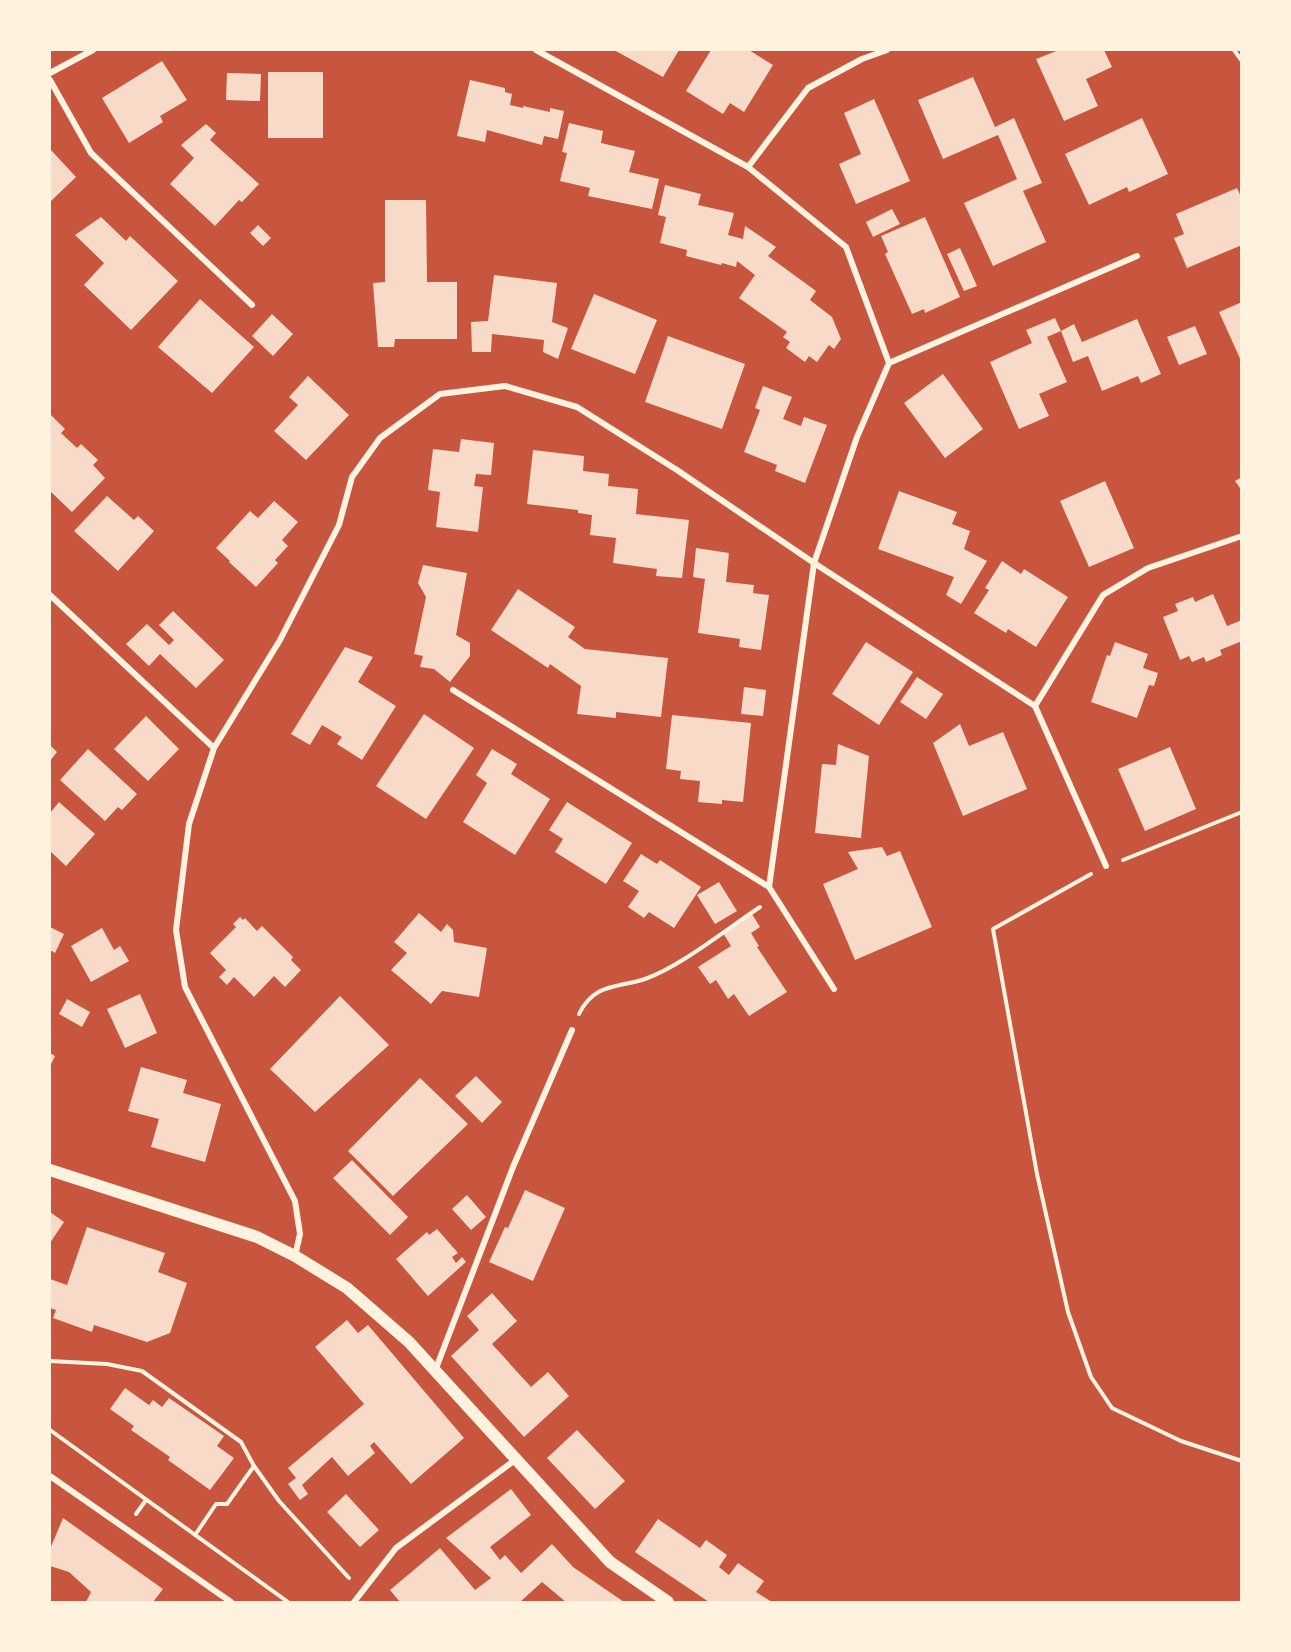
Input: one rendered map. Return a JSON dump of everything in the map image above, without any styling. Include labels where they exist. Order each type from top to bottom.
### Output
[{"type":"main road","points":[[50,1170],[257,1237],[295,1256],[347,1288],[409,1342],[610,1562],[668,1602]]},
{"type":"street","points":[[50,74],[93,50]]},
{"type":"street","points":[[536,50],[748,167],[846,247],[889,363]]},
{"type":"street","points":[[748,167],[808,88],[862,59],[887,50]]},
{"type":"street","points":[[50,80],[91,153],[252,305]]},
{"type":"street","points":[[769,887],[814,563],[857,437],[889,363],[1137,256]]},
{"type":"street","points":[[295,1256],[300,1234],[295,1201],[185,987],[176,930],[189,824],[214,748],[280,640],[339,525],[352,477],[380,438],[440,394],[505,386],[577,407],[677,470],[814,563],[1035,706],[1106,866]]},
{"type":"street","points":[[1035,706],[1103,595],[1148,568],[1242,536]]},
{"type":"street","points":[[50,595],[214,748]]},
{"type":"street","points":[[453,690],[769,887],[834,989]]},
{"type":"street","points":[[435,1372],[513,1167],[572,1030]]},
{"type":"street","points":[[354,1602],[396,1548],[515,1460]]},
{"type":"street","points":[[50,1476],[231,1602]]},
{"type":"path","points":[[1234,50],[1242,61]]},
{"type":"path","points":[[1242,812],[1150,851],[1106,866],[993,929],[1037,1174],[1068,1312],[1091,1377],[1112,1408],[1180,1441],[1242,1461]]},
{"type":"path","points":[[572,1030],[585,1002],[608,986],[646,978],[679,961],[775,896]]},
{"type":"path","points":[[50,1361],[107,1364],[142,1371],[241,1442],[254,1466],[279,1501],[362,1592]]},
{"type":"path","points":[[50,1430],[288,1602]]},
{"type":"path","points":[[195,1536],[216,1504],[227,1504],[254,1466]]},
{"type":"building","points":[[614,50],[679,50],[663,77]]},
{"type":"building","points":[[711,50],[749,50],[773,65],[744,112],[730,103],[723,114],[686,91]]},
{"type":"building","points":[[1059,50],[1104,50],[1112,67],[1086,79],[1098,106],[1064,121],[1036,59]]},
{"type":"building","points":[[162,61],[187,100],[160,116],[163,122],[129,143],[102,98]]},
{"type":"building","points":[[268,72],[323,72],[323,138],[268,138]]},
{"type":"building","points":[[227,73],[261,74],[260,101],[226,100]]},
{"type":"building","points":[[973,77],[995,127],[1014,118],[1042,183],[1023,191],[1046,242],[993,266],[964,203],[1017,179],[998,135],[943,159],[918,100]]},
{"type":"building","points":[[470,80],[505,88],[505,92],[512,94],[510,105],[550,112],[550,108],[564,111],[558,139],[544,136],[542,145],[487,130],[485,142],[457,136]]},
{"type":"building","points":[[874,99],[910,181],[856,204],[839,164],[861,154],[844,113]]},
{"type":"building","points":[[1142,118],[1168,174],[1129,192],[1127,187],[1089,205],[1065,154]]},
{"type":"building","points":[[569,123],[603,131],[601,143],[635,151],[629,172],[659,179],[652,209],[588,196],[590,188],[560,181],[567,153],[562,152]]},
{"type":"building","points":[[206,124],[216,133],[210,140],[259,184],[242,202],[239,200],[215,226],[170,184],[194,158],[181,145]]},
{"type":"building","points":[[50,149],[76,177],[50,202]]},
{"type":"building","points":[[665,185],[701,194],[698,205],[734,213],[728,235],[743,239],[745,226],[776,247],[768,256],[816,291],[810,300],[832,317],[841,339],[834,349],[829,345],[817,362],[809,356],[805,362],[786,348],[790,342],[783,337],[787,332],[739,298],[755,275],[737,261],[736,267],[722,263],[721,265],[686,256],[687,250],[660,243],[666,217],[658,215]]},
{"type":"building","points":[[1237,188],[1242,199],[1242,245],[1187,268],[1174,238],[1184,234],[1176,214]]},
{"type":"building","points":[[385,200],[426,200],[427,282],[457,282],[457,339],[395,339],[394,347],[378,347],[373,283],[385,282]]},
{"type":"building","points":[[892,209],[900,224],[873,237],[866,222]]},
{"type":"building","points":[[101,217],[126,241],[130,236],[178,281],[131,330],[84,285],[104,263],[75,235]]},
{"type":"building","points":[[925,217],[960,297],[925,313],[924,309],[912,314],[885,254],[888,252],[881,236]]},
{"type":"building","points":[[258,225],[271,238],[263,246],[250,233]]},
{"type":"building","points":[[960,248],[977,286],[964,291],[947,254]]},
{"type":"building","points":[[494,275],[557,283],[552,322],[568,328],[558,359],[543,352],[544,340],[492,334],[491,352],[472,352],[471,322],[488,321]]},
{"type":"building","points":[[594,294],[657,320],[635,374],[571,349]]},
{"type":"building","points":[[200,299],[254,347],[212,393],[158,347]]},
{"type":"building","points":[[1242,302],[1242,363],[1219,312]]},
{"type":"building","points":[[272,314],[293,334],[273,356],[252,336]]},
{"type":"building","points":[[1055,318],[1061,331],[1047,337],[1067,382],[1039,394],[1049,416],[1019,429],[990,362],[1032,343],[1026,330]]},
{"type":"building","points":[[1137,319],[1161,374],[1141,383],[1138,376],[1102,391],[1088,356],[1073,362],[1061,331],[1074,324],[1082,342]]},
{"type":"building","points":[[1195,326],[1207,354],[1179,365],[1167,337]]},
{"type":"building","points":[[668,336],[745,364],[722,429],[645,402]]},
{"type":"building","points":[[943,374],[983,429],[945,458],[904,403]]},
{"type":"building","points":[[308,376],[349,415],[306,460],[274,431],[298,405],[289,397]]},
{"type":"building","points":[[763,386],[792,397],[783,419],[801,426],[804,417],[827,425],[805,483],[775,471],[777,465],[744,452],[760,410],[755,408]]},
{"type":"building","points":[[50,414],[65,429],[61,433],[77,448],[81,444],[98,460],[93,465],[105,478],[72,512],[50,491]]},
{"type":"building","points":[[461,439],[494,443],[491,475],[476,474],[474,486],[483,487],[478,532],[436,527],[440,492],[428,490],[433,449],[459,452]]},
{"type":"building","points":[[533,450],[584,456],[583,471],[609,474],[608,486],[638,489],[636,514],[689,520],[682,578],[656,576],[657,569],[613,563],[616,538],[590,535],[592,515],[578,513],[578,510],[527,504]]},
{"type":"building","points":[[1242,477],[1242,491],[1235,481]]},
{"type":"building","points":[[1105,481],[1134,548],[1089,567],[1060,501]]},
{"type":"building","points":[[899,491],[957,512],[952,524],[970,531],[964,549],[987,561],[961,604],[946,595],[954,577],[878,549]]},
{"type":"building","points":[[107,496],[134,520],[138,516],[154,531],[118,571],[74,531]]},
{"type":"building","points":[[274,501],[298,522],[282,540],[288,546],[275,560],[278,563],[256,587],[216,548],[250,511],[258,518]]},
{"type":"building","points":[[696,548],[729,553],[726,582],[754,585],[753,593],[769,595],[761,650],[739,647],[740,639],[698,633],[705,579],[693,577]]},
{"type":"building","points":[[1002,561],[1021,574],[1024,569],[1068,597],[1036,647],[1008,629],[1006,633],[974,613],[989,590],[985,588]]},
{"type":"building","points":[[423,565],[467,573],[456,635],[470,643],[470,656],[450,682],[434,669],[420,667],[423,656],[414,654],[426,597],[418,583]]},
{"type":"building","points":[[518,589],[575,627],[568,637],[585,649],[668,658],[661,717],[616,712],[616,718],[577,714],[581,686],[550,664],[548,668],[491,630]]},
{"type":"building","points":[[1213,594],[1227,626],[1242,620],[1242,641],[1220,650],[1222,655],[1206,662],[1204,657],[1192,662],[1189,656],[1180,660],[1163,617],[1178,611],[1175,604],[1193,597],[1195,602]]},
{"type":"building","points":[[173,611],[224,660],[196,688],[160,654],[149,666],[126,644],[147,624],[169,645],[174,640],[159,625]]},
{"type":"building","points":[[866,642],[913,672],[879,725],[832,694]]},
{"type":"building","points":[[1115,642],[1148,654],[1143,668],[1158,673],[1154,686],[1149,685],[1137,718],[1091,702],[1107,655],[1110,656]]},
{"type":"building","points":[[345,647],[373,657],[358,682],[396,706],[362,760],[337,744],[342,737],[322,725],[310,745],[291,734]]},
{"type":"building","points":[[917,677],[943,694],[926,719],[900,702]]},
{"type":"building","points":[[744,687],[766,690],[763,716],[741,714]]},
{"type":"building","points":[[424,714],[474,748],[426,819],[376,786]]},
{"type":"building","points":[[672,715],[751,723],[743,802],[722,800],[722,804],[698,802],[700,781],[680,779],[681,771],[666,769]]},
{"type":"building","points":[[146,716],[179,749],[148,781],[114,749]]},
{"type":"building","points":[[960,724],[969,746],[1003,732],[1027,789],[963,816],[933,743]]},
{"type":"building","points":[[838,744],[869,756],[861,838],[815,833],[822,764],[836,765]]},
{"type":"building","points":[[50,745],[57,752],[50,761]]},
{"type":"building","points":[[1170,747],[1196,809],[1145,831],[1118,769]]},
{"type":"building","points":[[88,749],[137,794],[122,810],[118,807],[105,821],[60,780]]},
{"type":"building","points":[[492,749],[517,764],[511,774],[550,799],[515,855],[463,822],[487,783],[476,775]]},
{"type":"building","points":[[59,802],[95,834],[66,866],[50,851],[50,813]]},
{"type":"building","points":[[567,802],[632,843],[606,884],[555,852],[563,839],[549,830]]},
{"type":"building","points":[[882,847],[887,856],[900,851],[932,927],[855,960],[823,884],[858,869],[848,852]]},
{"type":"building","points":[[641,854],[657,864],[660,860],[701,887],[674,928],[649,912],[644,918],[628,907],[639,891],[623,881]]},
{"type":"building","points":[[719,882],[737,911],[715,924],[697,895]]},
{"type":"building","points":[[419,913],[441,932],[447,924],[453,930],[454,942],[487,948],[479,997],[442,991],[431,1004],[391,970],[407,953],[394,942]]},
{"type":"building","points":[[752,914],[760,927],[751,933],[759,946],[757,947],[787,992],[749,1016],[734,994],[728,999],[716,980],[710,984],[698,967],[731,946],[723,933]]},
{"type":"building","points":[[240,917],[243,920],[245,918],[257,931],[262,926],[293,957],[291,960],[301,970],[285,987],[274,976],[254,997],[234,977],[227,985],[219,977],[226,970],[210,953],[236,927],[233,924]]},
{"type":"building","points":[[50,927],[64,934],[55,953],[50,950]]},
{"type":"building","points":[[102,928],[114,950],[120,946],[129,961],[91,982],[71,946]]},
{"type":"building","points":[[140,994],[157,1033],[125,1048],[107,1009]]},
{"type":"building","points":[[340,996],[389,1045],[315,1112],[270,1069]]},
{"type":"building","points":[[67,999],[90,1012],[82,1027],[59,1014]]},
{"type":"building","points":[[50,1053],[55,1056],[50,1066]]},
{"type":"building","points":[[141,1067],[187,1080],[183,1093],[221,1104],[205,1162],[151,1147],[159,1119],[128,1111]]},
{"type":"building","points":[[476,1076],[502,1102],[482,1123],[455,1096]]},
{"type":"building","points":[[420,1078],[468,1124],[393,1196],[348,1151]]},
{"type":"building","points":[[352,1160],[408,1217],[390,1235],[333,1178]]},
{"type":"building","points":[[525,1190],[565,1208],[533,1281],[489,1262]]},
{"type":"building","points":[[467,1195],[486,1217],[471,1230],[452,1209]]},
{"type":"building","points":[[50,1212],[64,1222],[50,1243]]},
{"type":"building","points":[[87,1227],[165,1253],[158,1272],[187,1283],[170,1333],[147,1342],[94,1325],[92,1332],[53,1318],[56,1310],[50,1308],[50,1279],[67,1285]]},
{"type":"building","points":[[437,1229],[458,1253],[452,1257],[456,1263],[462,1257],[466,1262],[428,1296],[396,1259],[427,1232],[429,1235]]},
{"type":"building","points":[[492,1293],[517,1321],[492,1344],[531,1387],[548,1372],[569,1396],[524,1437],[451,1356],[479,1330],[467,1316]]},
{"type":"building","points":[[347,1320],[358,1333],[368,1325],[464,1438],[411,1484],[374,1442],[370,1446],[375,1453],[348,1476],[332,1457],[302,1485],[308,1494],[300,1500],[288,1484],[296,1478],[288,1468],[364,1404],[315,1347]]},
{"type":"building","points":[[125,1388],[149,1405],[153,1400],[162,1407],[169,1398],[224,1436],[217,1446],[234,1458],[210,1490],[168,1460],[170,1457],[131,1430],[134,1426],[110,1409]]},
{"type":"building","points":[[577,1430],[625,1481],[595,1509],[547,1458]]},
{"type":"building","points":[[511,1489],[531,1515],[490,1547],[500,1560],[505,1555],[521,1573],[552,1544],[573,1567],[624,1602],[566,1602],[542,1582],[520,1602],[400,1602],[390,1590],[440,1548],[475,1590],[491,1578],[446,1538]]},
{"type":"building","points":[[346,1494],[379,1530],[360,1547],[327,1512]]},
{"type":"building","points":[[63,1518],[163,1589],[153,1602],[86,1602],[91,1592],[69,1572],[50,1566],[50,1549]]},
{"type":"building","points":[[658,1519],[700,1548],[706,1540],[727,1555],[719,1567],[729,1575],[738,1563],[764,1581],[756,1592],[772,1602],[709,1602],[635,1552]]}]
